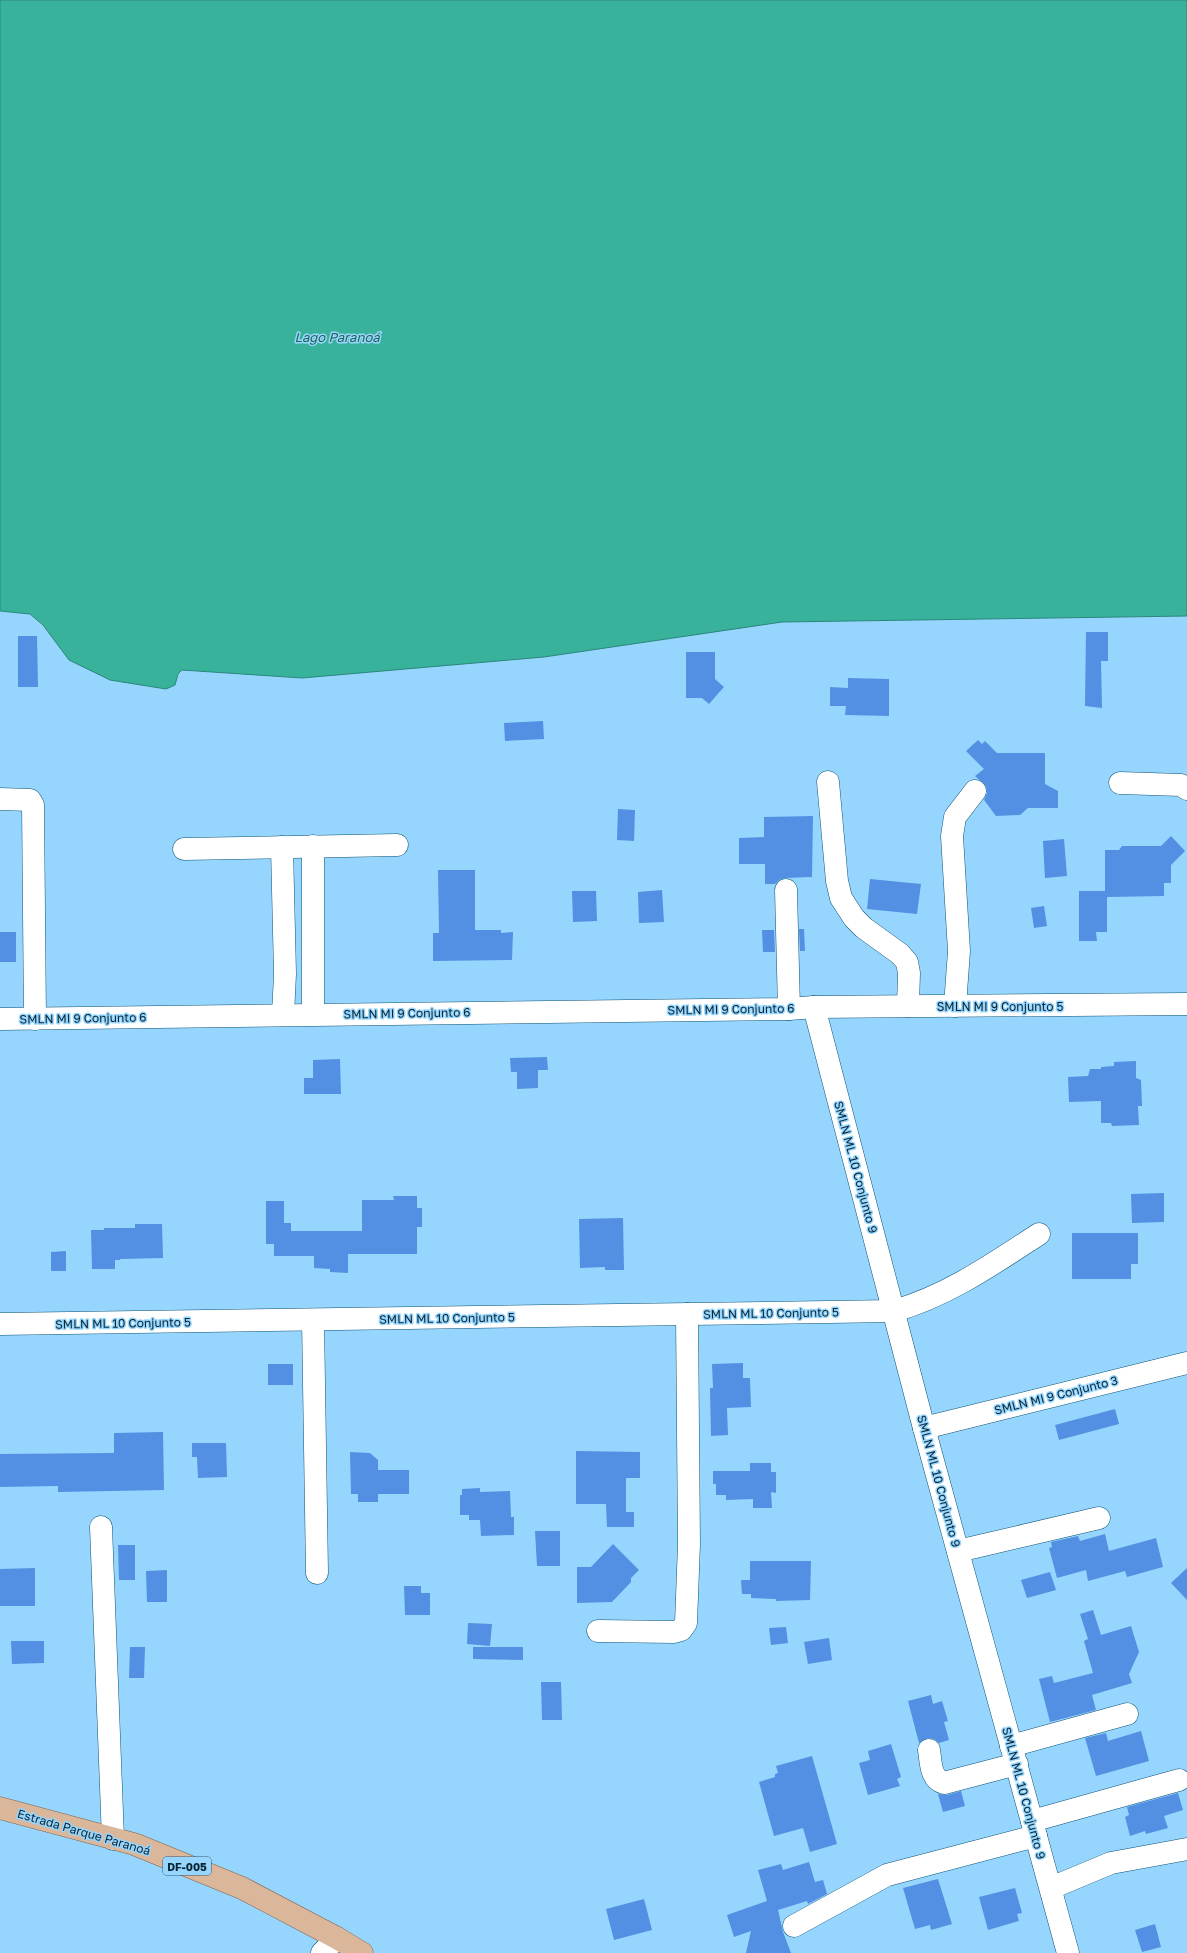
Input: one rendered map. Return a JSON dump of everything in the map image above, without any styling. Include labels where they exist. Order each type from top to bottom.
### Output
[{"type":"main road","name":"Estrada Parque Paranoá","points":[[0,1808],[134,1844],[242,1888],[337,1938],[362,1953]]},
{"type":"street","points":[[828,782],[837,881],[841,898],[854,918],[864,928],[900,954],[907,962],[909,973],[908,1006]]},
{"type":"street","points":[[1120,783],[1181,785],[1187,789]]},
{"type":"street","points":[[955,1006],[959,950],[952,836],[955,817],[975,791]]},
{"type":"street","points":[[0,799],[26,799],[30,800],[33,805],[35,1019]]},
{"type":"street","points":[[184,848],[397,845]]},
{"type":"street","points":[[313,1014],[314,846]]},
{"type":"street","points":[[282,847],[284,974],[283,1015]]},
{"type":"street","points":[[786,890],[789,1009]]},
{"type":"street","name":"SMLN MI 9 Conjunto 5","points":[[814,1007],[1187,1004]]},
{"type":"street","name":"SMLN MI 9 Conjunto 6","points":[[0,1020],[313,1014],[789,1009],[814,1007]]},
{"type":"street","name":"SMLN ML 10 Conjunto 9","points":[[814,1007],[924,1428],[1068,1953]]},
{"type":"street","name":"SMLN ML 10 Conjunto 5","points":[[0,1324],[894,1311],[917,1305],[942,1294],[994,1264],[1039,1234]]},
{"type":"street","points":[[598,1631],[674,1632],[681,1630],[686,1623],[689,1544],[688,1314]]},
{"type":"street","points":[[313,1320],[317,1574]]},
{"type":"street","name":"SMLN MI 9 Conjunto 3","points":[[924,1428],[1187,1363]]},
{"type":"street","points":[[958,1551],[1099,1518]]},
{"type":"street","points":[[100,1527],[113,1839]]},
{"type":"street","points":[[928,1750],[934,1777],[938,1781],[944,1783],[1014,1755],[1127,1714]]},
{"type":"street","points":[[794,1926],[886,1875],[1034,1829],[1179,1780]]},
{"type":"street","points":[[1051,1888],[1111,1863],[1187,1849]]},
{"type":"street","points":[[322,1953],[337,1938]]},
{"type":"water","name":"Lago Paranoá","points":[[0,0],[1187,0],[1187,616],[782,622],[544,657],[302,678],[182,670],[178,674],[175,685],[166,689],[110,680],[69,660],[43,625],[30,614],[0,611]]},
{"type":"building","points":[[1086,632],[1108,632],[1108,661],[1101,661],[1102,708],[1085,706]]},
{"type":"building","points":[[18,636],[37,636],[38,687],[18,687]]},
{"type":"building","points":[[686,652],[715,652],[715,679],[724,687],[709,704],[702,698],[686,698]]},
{"type":"building","points":[[848,678],[889,679],[889,716],[845,715],[846,706],[830,706],[830,687],[848,688]]},
{"type":"building","points":[[543,721],[544,739],[505,741],[504,723]]},
{"type":"building","points":[[978,740],[982,744],[985,741],[997,753],[1045,753],[1045,784],[1058,791],[1058,808],[1028,808],[1020,815],[996,816],[984,800],[987,793],[986,786],[975,776],[984,769],[966,751]]},
{"type":"building","points":[[618,809],[635,810],[634,841],[617,840]]},
{"type":"building","points":[[813,816],[812,877],[785,878],[779,880],[775,884],[765,884],[765,864],[739,864],[739,838],[764,837],[764,817]]},
{"type":"building","points":[[1171,836],[1185,851],[1171,865],[1171,883],[1164,883],[1164,896],[1107,897],[1107,932],[1096,932],[1097,941],[1079,941],[1079,891],[1105,891],[1105,850],[1119,850],[1122,846],[1161,846]]},
{"type":"building","points":[[1064,839],[1067,876],[1045,878],[1043,841]]},
{"type":"building","points":[[438,870],[475,870],[475,930],[501,930],[501,933],[513,932],[512,960],[433,961],[433,933],[439,933]]},
{"type":"building","points":[[870,879],[921,884],[917,914],[867,909]]},
{"type":"building","points":[[662,890],[664,922],[639,923],[638,892]]},
{"type":"building","points":[[572,891],[596,891],[597,921],[573,922]]},
{"type":"building","points":[[1044,906],[1047,926],[1034,928],[1031,908]]},
{"type":"building","points":[[799,929],[804,929],[805,951],[800,951]]},
{"type":"building","points":[[762,930],[774,930],[775,952],[763,952]]},
{"type":"building","points":[[0,932],[16,932],[16,962],[0,962]]},
{"type":"building","points":[[547,1057],[548,1070],[538,1070],[538,1088],[517,1089],[517,1072],[511,1072],[510,1058]]},
{"type":"building","points":[[340,1059],[341,1094],[304,1094],[304,1078],[313,1078],[313,1060]]},
{"type":"building","points":[[1136,1061],[1136,1078],[1141,1080],[1142,1106],[1138,1106],[1139,1125],[1112,1126],[1111,1123],[1101,1123],[1101,1101],[1069,1102],[1068,1077],[1088,1076],[1090,1069],[1101,1069],[1101,1067],[1114,1066],[1114,1062]]},
{"type":"building","points":[[1164,1193],[1164,1222],[1132,1223],[1131,1194]]},
{"type":"building","points":[[393,1196],[417,1196],[417,1208],[422,1208],[422,1227],[417,1227],[417,1254],[348,1254],[348,1273],[330,1272],[330,1269],[314,1268],[314,1256],[274,1256],[274,1244],[266,1244],[266,1201],[284,1201],[284,1223],[291,1223],[291,1231],[362,1231],[362,1200],[394,1200]]},
{"type":"building","points":[[623,1218],[624,1270],[605,1270],[605,1267],[580,1268],[579,1219]]},
{"type":"building","points":[[135,1224],[162,1224],[163,1258],[120,1259],[115,1260],[115,1269],[92,1269],[91,1230],[104,1230],[104,1228],[135,1228]]},
{"type":"building","points":[[1072,1233],[1138,1233],[1138,1264],[1131,1264],[1131,1279],[1072,1279]]},
{"type":"building","points":[[66,1251],[66,1271],[51,1271],[51,1252]]},
{"type":"building","points":[[743,1363],[743,1378],[750,1378],[751,1407],[727,1408],[728,1435],[711,1436],[710,1388],[713,1388],[712,1364]]},
{"type":"building","points":[[268,1364],[293,1364],[293,1385],[268,1385]]},
{"type":"building","points":[[1115,1409],[1119,1424],[1059,1440],[1055,1425]]},
{"type":"building","points":[[163,1432],[164,1490],[58,1492],[58,1486],[0,1487],[0,1454],[114,1453],[114,1433]]},
{"type":"building","points":[[192,1443],[226,1443],[227,1477],[198,1478],[197,1457],[192,1457]]},
{"type":"building","points":[[576,1451],[640,1452],[640,1478],[626,1478],[626,1512],[634,1512],[634,1527],[607,1527],[606,1504],[576,1504]]},
{"type":"building","points":[[350,1452],[370,1453],[378,1460],[378,1470],[409,1470],[409,1494],[378,1494],[378,1502],[358,1502],[358,1494],[351,1494]]},
{"type":"building","points":[[750,1463],[771,1463],[771,1472],[776,1472],[776,1493],[771,1492],[772,1508],[753,1508],[753,1499],[726,1500],[726,1495],[716,1495],[716,1484],[713,1484],[713,1471],[750,1471]]},
{"type":"building","points":[[480,1488],[480,1492],[510,1491],[511,1517],[514,1517],[514,1535],[481,1536],[480,1520],[469,1520],[469,1515],[460,1515],[460,1495],[462,1495],[462,1489]]},
{"type":"building","points":[[535,1531],[560,1531],[560,1566],[537,1566]]},
{"type":"building","points":[[1105,1534],[1109,1551],[1156,1538],[1163,1567],[1127,1577],[1125,1571],[1088,1581],[1086,1570],[1057,1578],[1049,1548],[1052,1547],[1051,1542],[1078,1536],[1080,1541]]},
{"type":"building","points":[[613,1544],[639,1570],[631,1578],[631,1582],[612,1602],[577,1603],[577,1567],[591,1567]]},
{"type":"building","points":[[118,1545],[135,1545],[135,1580],[119,1580]]},
{"type":"building","points":[[750,1561],[811,1561],[810,1600],[776,1601],[776,1599],[751,1598],[751,1594],[742,1594],[741,1580],[750,1580]]},
{"type":"building","points":[[35,1568],[35,1606],[0,1606],[0,1569]]},
{"type":"building","points":[[1187,1568],[1187,1600],[1171,1583]]},
{"type":"building","points":[[167,1570],[167,1602],[147,1602],[146,1571]]},
{"type":"building","points":[[1050,1572],[1056,1590],[1027,1598],[1021,1580]]},
{"type":"building","points":[[404,1586],[421,1586],[421,1593],[430,1593],[430,1615],[405,1615]]},
{"type":"building","points":[[1093,1610],[1101,1635],[1131,1626],[1139,1652],[1129,1674],[1132,1683],[1092,1695],[1096,1710],[1050,1722],[1039,1679],[1052,1676],[1054,1683],[1093,1673],[1084,1641],[1088,1639],[1080,1614]]},
{"type":"building","points":[[468,1623],[492,1624],[490,1646],[467,1644]]},
{"type":"building","points":[[786,1627],[788,1643],[771,1645],[769,1628]]},
{"type":"building","points":[[829,1638],[832,1660],[808,1664],[804,1642]]},
{"type":"building","points":[[11,1641],[44,1641],[44,1663],[12,1664]]},
{"type":"building","points":[[130,1647],[145,1647],[144,1678],[129,1678]]},
{"type":"building","points":[[473,1647],[523,1647],[523,1660],[473,1659]]},
{"type":"building","points":[[541,1682],[561,1682],[562,1720],[542,1720]]},
{"type":"building","points":[[931,1695],[933,1704],[942,1701],[948,1721],[944,1722],[949,1740],[939,1743],[934,1739],[928,1738],[919,1743],[908,1701]]},
{"type":"building","points":[[1141,1731],[1149,1761],[1096,1776],[1085,1738],[1106,1733],[1108,1741]]},
{"type":"building","points":[[891,1744],[901,1777],[897,1779],[900,1786],[868,1795],[859,1763],[870,1760],[868,1751]]},
{"type":"building","points":[[812,1756],[837,1844],[810,1852],[803,1828],[774,1836],[759,1782],[775,1777],[775,1774],[778,1773],[776,1766]]},
{"type":"building","points":[[961,1791],[965,1806],[943,1812],[938,1794],[947,1795]]},
{"type":"building","points":[[1178,1793],[1183,1810],[1164,1816],[1168,1828],[1146,1834],[1145,1831],[1130,1836],[1125,1817],[1129,1815],[1127,1807]]},
{"type":"building","points":[[809,1862],[815,1882],[823,1880],[827,1894],[808,1904],[807,1901],[778,1910],[783,1932],[791,1953],[746,1953],[751,1931],[734,1937],[727,1915],[767,1901],[758,1870],[781,1864],[783,1870]]},
{"type":"building","points":[[938,1879],[952,1924],[931,1930],[930,1925],[915,1929],[903,1888]]},
{"type":"building","points":[[1015,1888],[1022,1913],[1017,1914],[1019,1921],[988,1930],[979,1897]]},
{"type":"building","points":[[644,1899],[652,1930],[614,1940],[606,1909]]},
{"type":"building","points":[[1155,1924],[1161,1947],[1142,1952],[1135,1930]]}]
